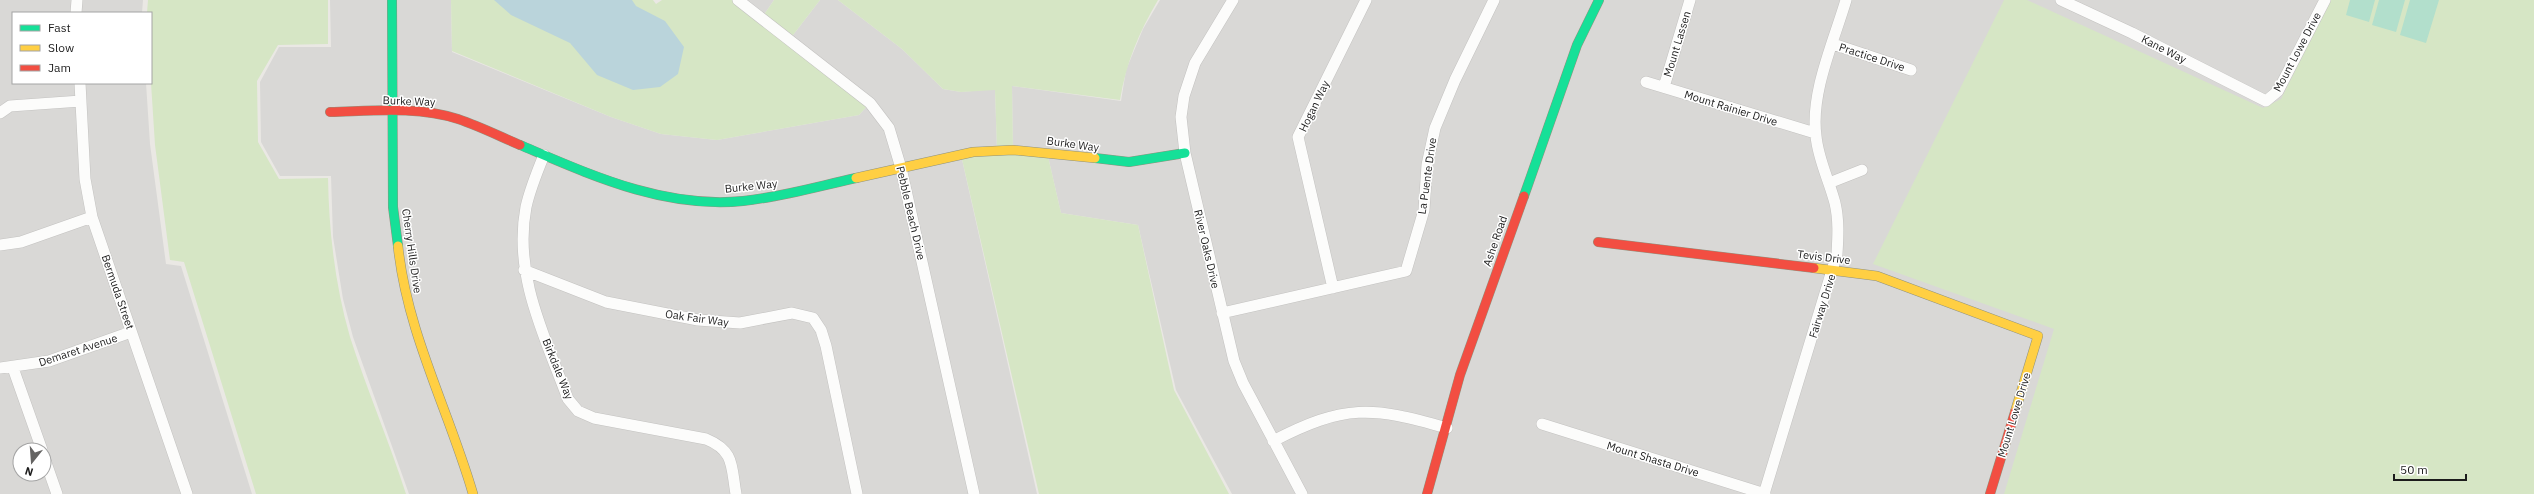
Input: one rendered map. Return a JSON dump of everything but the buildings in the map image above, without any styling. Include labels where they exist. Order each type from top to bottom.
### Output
[{"type":"street","points":[[76,12],[77,0]]},
{"type":"street","name":"Cherry Hills Drive","points":[[392,0],[393,207],[402,276],[415,328],[463,459],[473,494]]},
{"type":"street","name":"Pebble Beach Drive","points":[[738,0],[870,103],[889,128],[901,168],[974,494]]},
{"type":"street","name":"River Oaks Drive","points":[[1233,0],[1201,52],[1189,78],[1181,117],[1184,153],[1234,361],[1243,383],[1302,494]]},
{"type":"street","name":"Hogan Way","points":[[1333,288],[1298,137],[1366,0]]},
{"type":"street","name":"La Puente Drive","points":[[1222,314],[1406,271],[1424,210],[1427,165],[1434,128],[1494,0]]},
{"type":"street","name":"Ashe Road","points":[[1427,494],[1447,428],[1460,375],[1577,45],[1599,0]]},
{"type":"street","name":"Mount Lassen","points":[[1664,87],[1690,0]]},
{"type":"street","name":"Fairway Drive","points":[[1765,494],[1833,271],[1838,238],[1838,222],[1829,183],[1821,164],[1815,133],[1818,96],[1846,0]]},
{"type":"street","name":"Kane Way","points":[[2061,0],[2132,33],[2266,101]]},
{"type":"street","name":"Mount Lowe Drive","points":[[2266,101],[2278,90],[2325,0]]},
{"type":"street","name":"Practice Drive","points":[[1833,44],[1911,70]]},
{"type":"street","name":"Mount Rainier Drive","points":[[1646,82],[1815,133]]},
{"type":"street","name":"Bermuda Street","points":[[80,84],[86,185],[92,217],[187,494]]},
{"type":"street","points":[[0,113],[10,106],[81,101]]},
{"type":"street","name":"Burke Way","points":[[330,112],[422,112],[458,119],[635,191],[675,199],[715,202],[768,197],[973,152],[996,150],[1047,152],[1129,162],[1184,153]]},
{"type":"street","name":"Birkdale Way","points":[[544,155],[526,207],[522,248],[524,270],[531,298],[568,399],[578,411],[594,418],[706,439],[720,444],[729,455],[736,494]]},
{"type":"street","points":[[1829,183],[1862,170]]},
{"type":"street","points":[[0,245],[21,242],[92,217]]},
{"type":"street","name":"Tevis Drive","points":[[1598,242],[1877,276],[2038,336]]},
{"type":"street","name":"Oak Fair Way","points":[[524,270],[606,302],[698,320],[740,323],[792,313],[813,318],[821,330],[826,346],[857,494]]},
{"type":"street","name":"Demaret Avenue","points":[[0,368],[13,368],[49,361],[132,332]]},
{"type":"street","name":"Mount Lowe Drive","points":[[1990,494],[2038,336]]},
{"type":"street","points":[[13,368],[39,442]]},
{"type":"street","points":[[1273,441],[1321,418],[1360,411],[1399,414],[1447,428]]},
{"type":"street","name":"Mount Shasta Drive","points":[[1542,424],[1765,494]]},
{"type":"street","points":[[52,480],[57,494]]},
{"type":"shaded area","points":[[0,0],[143,0],[142,12],[12,12],[12,84],[146,84],[150,144],[166,264],[181,266],[252,494],[0,494]]},
{"type":"shaded area","points":[[330,0],[451,0],[452,52],[611,117],[661,134],[717,140],[859,115],[870,103],[790,39],[820,0],[838,0],[902,49],[943,89],[961,92],[995,89],[997,150],[961,155],[1037,494],[409,494],[353,337],[343,299],[333,237],[331,176],[280,176],[261,142],[260,82],[279,47],[331,47]]},
{"type":"shaded area","points":[[738,0],[774,0],[761,19]]},
{"type":"shaded area","points":[[1160,0],[2534,0],[2534,494],[1232,494],[1176,390],[1138,225],[1061,213],[1047,152],[1013,150],[1012,86],[1121,101],[1126,70],[1143,29]]},
{"type":"green space","points":[[148,0],[328,0],[328,44],[278,45],[257,81],[258,142],[279,179],[328,178],[331,238],[340,298],[350,337],[406,494],[256,494],[184,262],[170,260],[155,145],[151,84],[152,12],[147,12]]},
{"type":"green space","points":[[451,0],[653,0],[656,4],[662,0],[738,0],[761,19],[774,0],[820,0],[790,39],[870,103],[859,115],[717,140],[661,134],[611,117],[452,51]]},
{"type":"green space","points":[[838,0],[1158,0],[1134,48],[1126,73],[1120,100],[1012,86],[1013,150],[1047,152],[1061,213],[1138,225],[1174,390],[1229,494],[1039,494],[961,155],[997,150],[995,90],[961,92],[943,89],[902,49]]},
{"type":"green space","points":[[2004,0],[2027,0],[2263,108],[2281,99],[2331,0],[2534,0],[2534,494],[2004,494],[2054,329],[1873,264]]},
{"type":"green space","points":[[2350,0],[2375,0],[2369,22],[2346,15]]},
{"type":"green space","points":[[2379,0],[2405,0],[2396,32],[2372,25]]},
{"type":"green space","points":[[2410,0],[2439,0],[2426,43],[2400,35]]},
{"type":"water","points":[[494,0],[632,0],[636,6],[665,21],[684,47],[678,74],[660,87],[633,90],[597,75],[570,43],[511,15]]},
{"type":"traffic: fast","points":[[392,0],[393,207],[398,246]]},
{"type":"traffic: fast","points":[[1524,196],[1577,45],[1599,0]]},
{"type":"traffic: fast","points":[[520,145],[601,178],[656,195],[685,200],[714,202],[743,201],[786,194],[856,178]]},
{"type":"traffic: fast","points":[[1095,158],[1129,162],[1185,153]]},
{"type":"traffic: slow","points":[[856,178],[973,152],[1013,150],[1095,158]]},
{"type":"traffic: slow","points":[[398,246],[410,310],[419,341],[473,494]]},
{"type":"traffic: slow","points":[[1814,268],[1877,276],[2038,336],[2015,412]]},
{"type":"traffic: jam","points":[[330,112],[378,110],[427,112],[458,119],[520,145]]},
{"type":"traffic: jam","points":[[1427,494],[1460,375],[1524,196]]},
{"type":"traffic: jam","points":[[1598,242],[1814,268]]},
{"type":"traffic: jam","points":[[1990,494],[2015,412]]}]
